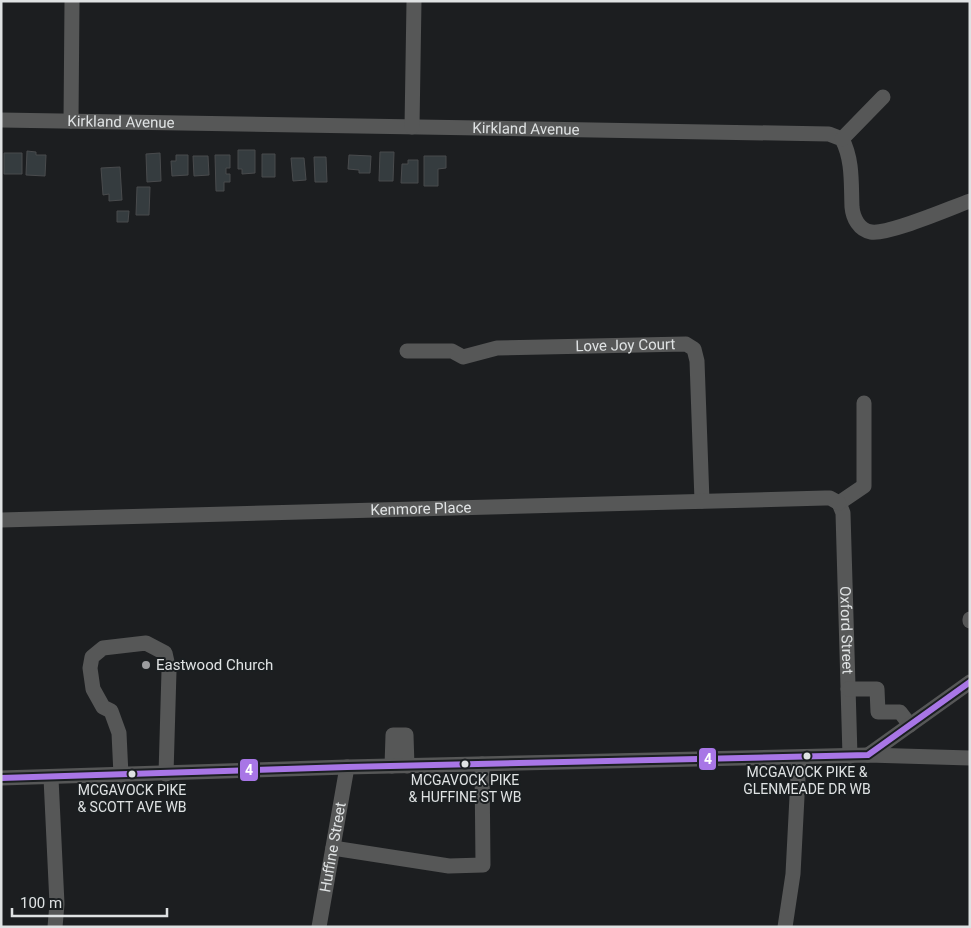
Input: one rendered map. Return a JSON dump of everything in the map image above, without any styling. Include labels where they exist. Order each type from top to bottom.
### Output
[{"type":"street","points":[[71,121],[72,1]]},
{"type":"street","points":[[412,127],[414,1]]},
{"type":"street","points":[[883,97],[842,139],[848,150],[852,210],[857,224],[868,232],[889,231],[970,201]]},
{"type":"street","name":"Kirkland Avenue","points":[[1,120],[828,134],[842,139]]},
{"type":"street","name":"Love Joy Court","points":[[407,351],[452,351],[463,357],[497,348],[686,344],[694,349],[697,361],[702,501]]},
{"type":"street","points":[[839,503],[864,486],[864,403]]},
{"type":"street","name":"Kenmore Place","points":[[1,520],[830,498],[839,503]]},
{"type":"street","name":"Oxford Street","points":[[839,503],[843,513],[850,756]]},
{"type":"street","points":[[121,775],[119,733],[111,711],[103,707],[93,689],[90,668],[92,657],[103,648],[146,643],[165,653],[169,671],[166,774]]},
{"type":"street","points":[[868,755],[970,682]]},
{"type":"street","points":[[848,689],[877,689],[878,712],[900,712],[910,725]]},
{"type":"street","points":[[1,778],[51,778],[347,767],[868,755],[970,758]]},
{"type":"street","points":[[785,927],[793,874],[799,758]]},
{"type":"street","points":[[333,848],[449,866],[482,865],[482,764]]},
{"type":"street","name":"Huffine Street","points":[[319,927],[347,767]]},
{"type":"street","points":[[51,778],[57,904],[55,927]]},
{"type":"building","points":[[238,150],[255,150],[255,173],[242,174],[242,169],[238,169]]},
{"type":"building","points":[[27,151],[36,152],[36,155],[46,155],[45,176],[26,175]]},
{"type":"building","points":[[380,152],[394,152],[393,181],[379,181]]},
{"type":"building","points":[[4,153],[22,153],[22,174],[4,174]]},
{"type":"building","points":[[160,153],[161,181],[147,182],[146,154]]},
{"type":"building","points":[[262,154],[275,154],[275,177],[262,177]]},
{"type":"building","points":[[176,155],[188,155],[188,175],[172,176],[171,161],[176,161]]},
{"type":"building","points":[[215,155],[230,155],[230,168],[226,168],[226,174],[230,174],[230,182],[224,182],[224,191],[216,191]]},
{"type":"building","points":[[349,155],[371,156],[370,173],[359,173],[359,170],[348,169]]},
{"type":"building","points":[[193,156],[208,156],[209,175],[194,176]]},
{"type":"building","points":[[424,156],[446,156],[446,168],[438,169],[438,186],[424,186]]},
{"type":"building","points":[[314,157],[326,157],[327,182],[315,182]]},
{"type":"building","points":[[291,158],[304,158],[306,180],[293,181]]},
{"type":"building","points":[[408,160],[418,160],[418,183],[401,183],[402,164],[408,164]]},
{"type":"building","points":[[120,167],[122,200],[109,201],[109,194],[103,195],[101,168]]},
{"type":"building","points":[[137,187],[150,187],[149,215],[136,215]]},
{"type":"building","points":[[117,211],[129,211],[128,222],[117,222]]},
{"type":"transit line","name":"4","points":[[1,778],[347,767],[868,755],[970,682]]},
{"type":"place","name":"Eastwood Church","points":[[146,665]]},
{"type":"place","name":"MCGAVOCK PIKE & GLENMEADE DR WB","points":[[807,756]]},
{"type":"place","name":"MCGAVOCK PIKE & HUFFINE ST WB","points":[[465,764]]},
{"type":"place","name":"MCGAVOCK PIKE & SCOTT AVE WB","points":[[132,774]]}]
